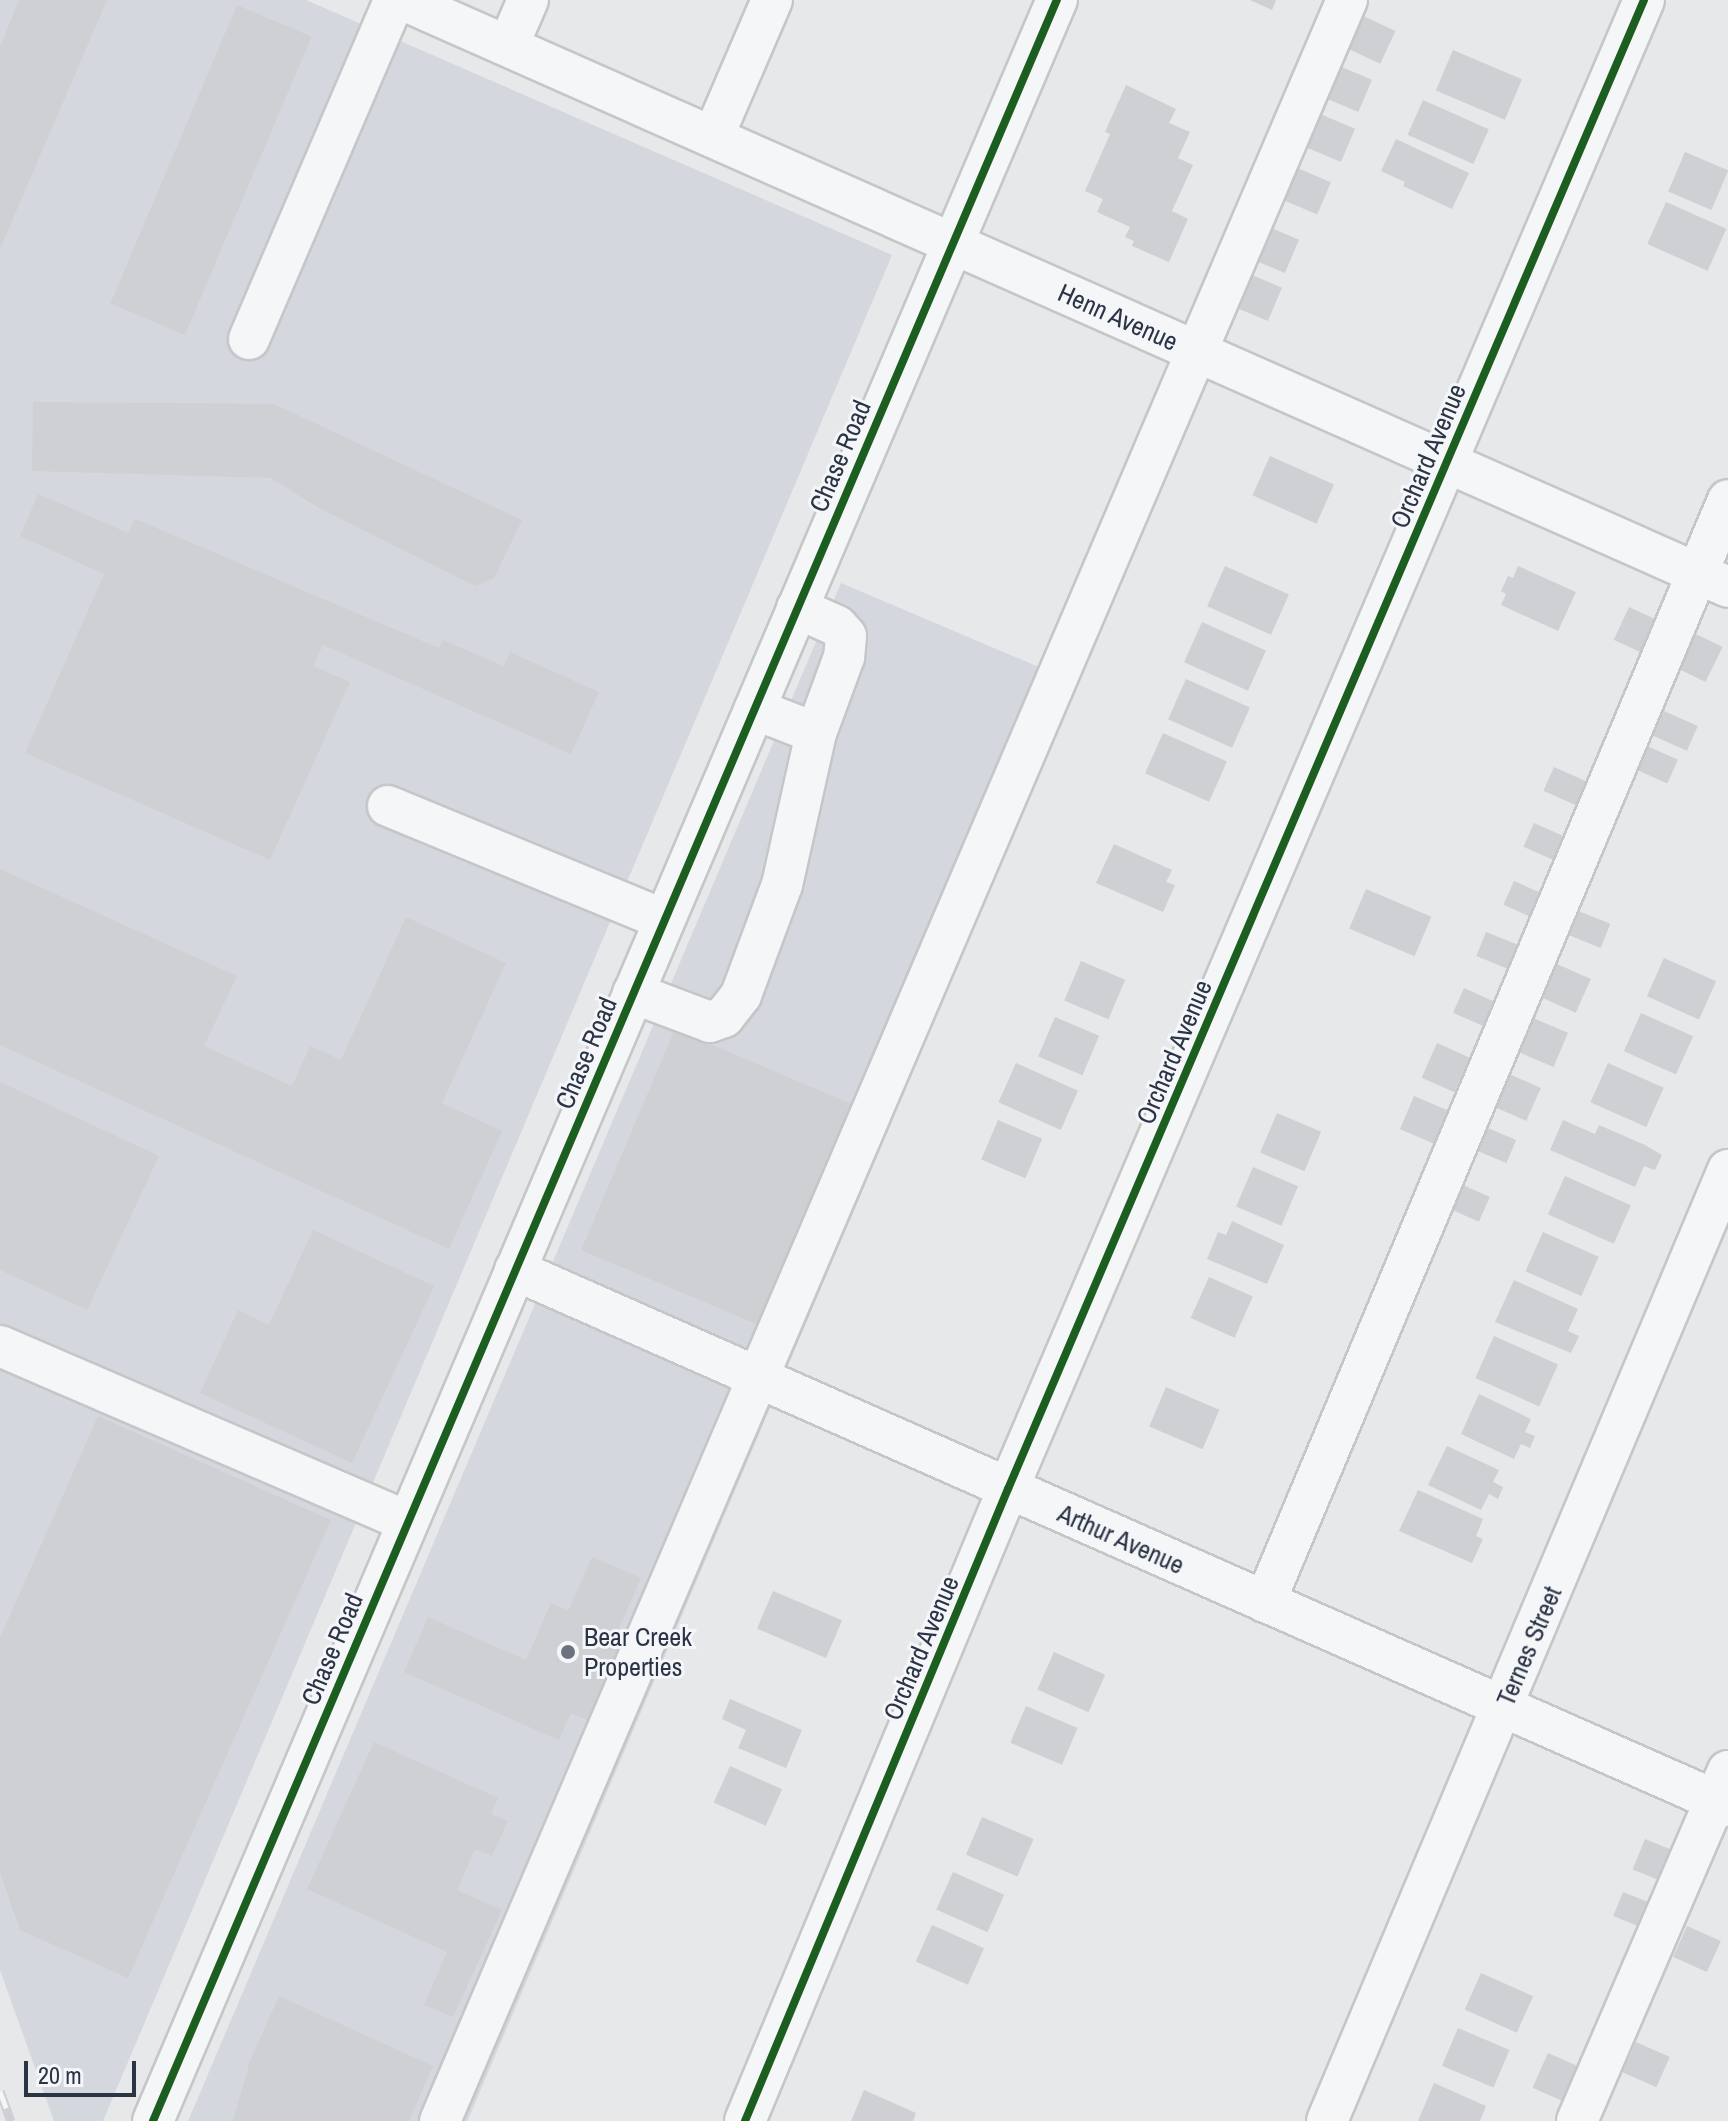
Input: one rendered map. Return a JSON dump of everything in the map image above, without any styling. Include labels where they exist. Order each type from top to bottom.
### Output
[{"type":"street","points":[[249,339],[394,0]]},
{"type":"street","name":"Henn Avenue","points":[[403,0],[1445,465],[1712,580]]},
{"type":"street","points":[[508,46],[528,0]]},
{"type":"street","points":[[713,137],[772,0]]},
{"type":"street","name":"Chase Road","points":[[153,2121],[1057,0]]},
{"type":"street","points":[[440,2121],[1347,0]]},
{"type":"street","name":"Orchard Avenue","points":[[745,2121],[1008,1489],[1644,0]]},
{"type":"street","points":[[1265,1602],[1712,580],[1728,500]]},
{"type":"street","points":[[633,993],[710,1022],[724,1017],[741,995],[782,885],[816,733],[844,657],[846,636],[837,626],[797,608]]},
{"type":"street","points":[[754,709],[816,733]]},
{"type":"street","points":[[388,806],[664,920]]},
{"type":"street","name":"Ternes Street","points":[[1327,2121],[1728,1170]]},
{"type":"street","name":"Arthur Avenue","points":[[515,1270],[1503,1707],[1724,1793]]},
{"type":"street","points":[[0,1346],[408,1522]]},
{"type":"street","points":[[1577,2121],[1724,1793]]},
{"type":"shaded area","points":[[0,0],[306,0],[892,255],[103,2121],[54,2121],[0,1970]]},
{"type":"shaded area","points":[[841,583],[1078,683],[467,2121],[188,2121]]},
{"type":"building","points":[[19,0],[107,0],[0,249],[0,47]]},
{"type":"building","points":[[1250,0],[1276,0],[1272,10]]},
{"type":"building","points":[[237,5],[312,37],[185,335],[110,303]]},
{"type":"building","points":[[1361,15],[1395,31],[1380,64],[1346,48]]},
{"type":"building","points":[[1453,50],[1522,79],[1505,120],[1436,91]]},
{"type":"building","points":[[1337,65],[1372,80],[1358,112],[1323,97]]},
{"type":"building","points":[[1126,85],[1176,109],[1169,123],[1190,132],[1178,158],[1193,165],[1172,211],[1188,219],[1169,262],[1132,246],[1134,241],[1125,237],[1130,227],[1097,212],[1103,199],[1085,191],[1110,134],[1105,132]]},
{"type":"building","points":[[1423,100],[1489,129],[1473,164],[1408,135]]},
{"type":"building","points":[[1320,114],[1355,129],[1341,162],[1306,147]]},
{"type":"building","points":[[1396,139],[1469,173],[1452,209],[1403,186],[1405,182],[1381,171]]},
{"type":"building","points":[[1685,152],[1728,170],[1711,210],[1668,192]]},
{"type":"building","points":[[1295,167],[1331,182],[1317,214],[1281,199]]},
{"type":"building","points":[[1666,202],[1726,229],[1708,271],[1647,244]]},
{"type":"building","points":[[1264,225],[1299,240],[1285,273],[1250,258]]},
{"type":"building","points":[[1247,273],[1282,288],[1268,321],[1233,306]]},
{"type":"building","points":[[33,402],[274,404],[522,520],[494,578],[475,586],[317,507],[271,478],[32,471]]},
{"type":"building","points":[[1270,456],[1334,484],[1316,524],[1253,495]]},
{"type":"building","points":[[38,494],[128,533],[135,519],[439,648],[443,640],[504,666],[510,652],[599,692],[571,754],[323,645],[313,666],[350,682],[270,860],[25,753],[104,574],[20,536]]},
{"type":"building","points":[[1225,566],[1289,594],[1271,635],[1207,606]]},
{"type":"building","points":[[1518,566],[1576,592],[1558,631],[1501,605],[1506,594],[1501,591],[1508,576],[1513,578]]},
{"type":"building","points":[[1629,607],[1661,622],[1646,654],[1614,640]]},
{"type":"building","points":[[1202,622],[1266,650],[1248,691],[1184,662]]},
{"type":"building","points":[[1692,632],[1723,647],[1705,682],[1675,667]]},
{"type":"building","points":[[1186,679],[1250,707],[1232,748],[1168,719]]},
{"type":"building","points":[[1664,711],[1698,726],[1687,751],[1653,736]]},
{"type":"building","points":[[1163,733],[1227,761],[1209,802],[1145,773]]},
{"type":"building","points":[[1645,745],[1678,760],[1667,783],[1634,769]]},
{"type":"building","points":[[1554,767],[1588,782],[1577,806],[1543,791]]},
{"type":"building","points":[[1534,823],[1568,838],[1557,862],[1523,847]]},
{"type":"building","points":[[1114,844],[1172,870],[1166,882],[1175,885],[1163,912],[1096,883]]},
{"type":"building","points":[[0,869],[237,976],[204,1046],[292,1086],[310,1046],[341,1060],[406,917],[506,963],[442,1103],[502,1131],[449,1249],[0,1045]]},
{"type":"building","points":[[1514,881],[1543,894],[1533,918],[1503,905]]},
{"type":"building","points":[[1366,889],[1431,917],[1415,956],[1349,929]]},
{"type":"building","points":[[1576,910],[1610,924],[1601,948],[1566,934]]},
{"type":"building","points":[[1486,932],[1520,946],[1511,970],[1476,956]]},
{"type":"building","points":[[1664,958],[1716,981],[1699,1020],[1647,996]]},
{"type":"building","points":[[1081,961],[1125,980],[1108,1019],[1064,1001]]},
{"type":"building","points":[[1557,964],[1591,979],[1576,1013],[1542,998]]},
{"type":"building","points":[[1464,988],[1497,1003],[1486,1027],[1453,1013]]},
{"type":"building","points":[[1641,1013],[1693,1036],[1676,1075],[1624,1051]]},
{"type":"building","points":[[1055,1017],[1099,1036],[1082,1075],[1038,1057]]},
{"type":"building","points":[[1533,1018],[1568,1033],[1554,1067],[1519,1052]]},
{"type":"building","points":[[675,1029],[857,1106],[763,1327],[581,1250]]},
{"type":"building","points":[[1437,1043],[1470,1058],[1454,1092],[1422,1078]]},
{"type":"building","points":[[1016,1063],[1078,1091],[1061,1130],[999,1102]]},
{"type":"building","points":[[1608,1063],[1664,1088],[1646,1127],[1591,1102]]},
{"type":"building","points":[[1507,1073],[1541,1088],[1526,1121],[1492,1106]]},
{"type":"building","points":[[0,1082],[159,1156],[87,1310],[0,1270]]},
{"type":"building","points":[[1414,1096],[1449,1111],[1435,1144],[1400,1129]]},
{"type":"building","points":[[1277,1113],[1321,1132],[1304,1171],[1260,1153]]},
{"type":"building","points":[[998,1120],[1042,1139],[1025,1178],[981,1160]]},
{"type":"building","points":[[1563,1120],[1595,1134],[1599,1125],[1662,1155],[1655,1170],[1644,1166],[1635,1187],[1550,1150]]},
{"type":"building","points":[[1483,1126],[1516,1140],[1506,1163],[1473,1149]]},
{"type":"building","points":[[1253,1167],[1298,1186],[1281,1226],[1236,1207]]},
{"type":"building","points":[[1565,1176],[1631,1205],[1614,1244],[1548,1214]]},
{"type":"building","points":[[1456,1182],[1490,1197],[1479,1222],[1445,1207]]},
{"type":"building","points":[[1232,1221],[1284,1245],[1267,1284],[1207,1259],[1218,1232],[1226,1235]]},
{"type":"building","points":[[313,1230],[434,1286],[352,1463],[200,1393],[238,1310],[269,1325]]},
{"type":"building","points":[[1543,1232],[1599,1257],[1581,1296],[1526,1271]]},
{"type":"building","points":[[1209,1277],[1253,1297],[1235,1338],[1191,1318]]},
{"type":"building","points":[[1514,1280],[1578,1309],[1568,1331],[1579,1336],[1571,1353],[1495,1322]]},
{"type":"building","points":[[1494,1336],[1558,1364],[1539,1406],[1475,1378]]},
{"type":"building","points":[[1166,1387],[1219,1410],[1203,1449],[1149,1427]]},
{"type":"building","points":[[1479,1394],[1531,1419],[1525,1432],[1535,1436],[1530,1448],[1521,1444],[1514,1459],[1461,1434]]},
{"type":"building","points":[[98,1416],[331,1520],[128,1978],[20,1930],[0,1872],[0,1638]]},
{"type":"building","points":[[1447,1446],[1499,1470],[1493,1482],[1503,1487],[1498,1499],[1489,1494],[1481,1510],[1428,1485]]},
{"type":"building","points":[[1418,1490],[1483,1519],[1476,1536],[1483,1539],[1472,1563],[1399,1531]]},
{"type":"building","points":[[592,1557],[641,1578],[617,1633],[631,1639],[594,1723],[571,1713],[559,1740],[404,1672],[428,1617],[526,1660],[551,1603],[568,1611]]},
{"type":"building","points":[[773,1591],[842,1620],[826,1658],[757,1629]]},
{"type":"building","points":[[1054,1652],[1105,1675],[1088,1712],[1037,1689]]},
{"type":"building","points":[[730,1699],[802,1730],[786,1768],[738,1748],[746,1730],[722,1719]]},
{"type":"building","points":[[1026,1706],[1078,1728],[1062,1765],[1010,1743]]},
{"type":"building","points":[[374,1742],[498,1798],[491,1814],[508,1821],[492,1856],[475,1849],[457,1890],[502,1910],[453,2017],[424,2005],[447,1952],[307,1889]]},
{"type":"building","points":[[730,1766],[782,1789],[766,1826],[714,1803]]},
{"type":"building","points":[[982,1817],[1034,1839],[1018,1877],[966,1855]]},
{"type":"building","points":[[1645,1839],[1680,1853],[1668,1884],[1633,1870]]},
{"type":"building","points":[[953,1872],[1004,1895],[987,1932],[936,1909]]},
{"type":"building","points":[[1623,1892],[1657,1906],[1648,1930],[1613,1916]]},
{"type":"building","points":[[932,1925],[984,1948],[968,1985],[916,1962]]},
{"type":"building","points":[[1687,1926],[1721,1941],[1707,1972],[1673,1957]]},
{"type":"building","points":[[1481,1973],[1533,1996],[1517,2033],[1465,2010]]},
{"type":"building","points":[[279,1996],[433,2066],[409,2121],[233,2121],[250,2061]]},
{"type":"building","points":[[1458,2028],[1510,2050],[1494,2088],[1442,2066]]},
{"type":"building","points":[[1636,2042],[1670,2057],[1656,2087],[1623,2072]]},
{"type":"building","points":[[1548,2053],[1586,2070],[1571,2105],[1533,2088]]},
{"type":"building","points":[[1434,2083],[1486,2106],[1480,2121],[1418,2121]]},
{"type":"building","points":[[864,2090],[916,2113],[913,2121],[851,2121]]},
{"type":"railway","points":[[0,2091],[11,2121]]},
{"type":"cycle path","points":[[153,2121],[1057,0]]},
{"type":"cycle path","points":[[745,2121],[1008,1489],[1644,0]]},
{"type":"place","name":"Bear Creek Properties","points":[[568,1652]]}]
